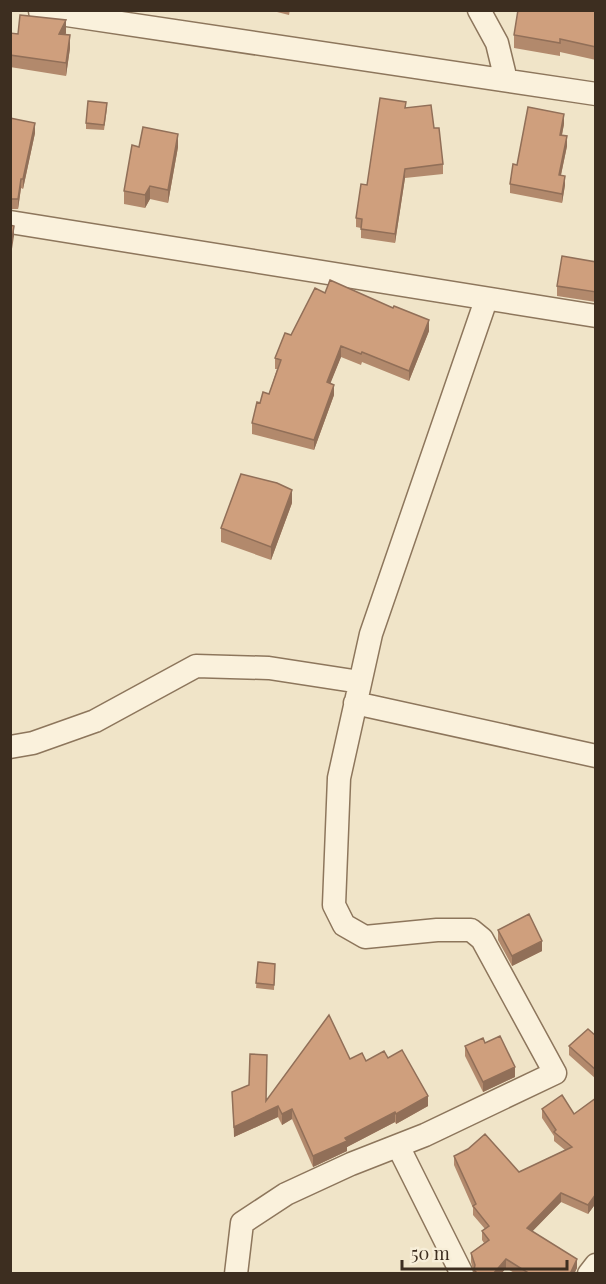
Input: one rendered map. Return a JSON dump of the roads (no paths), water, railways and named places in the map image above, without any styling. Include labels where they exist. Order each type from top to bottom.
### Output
[{"type":"street","points":[[479,10],[497,43],[506,80]]},
{"type":"street","points":[[40,11],[596,94]]},
{"type":"street","points":[[10,222],[596,316]]},
{"type":"street","points":[[236,1274],[242,1223],[286,1194],[351,1164],[425,1136],[555,1073],[482,939],[471,930],[437,930],[365,937],[344,925],[334,904],[339,778],[371,634],[486,300]]},
{"type":"street","points":[[10,747],[33,743],[95,721],[196,666],[269,668],[596,756]]},
{"type":"street","points":[[398,1146],[462,1274]]},
{"type":"street","points":[[589,1274],[596,1265]]}]
